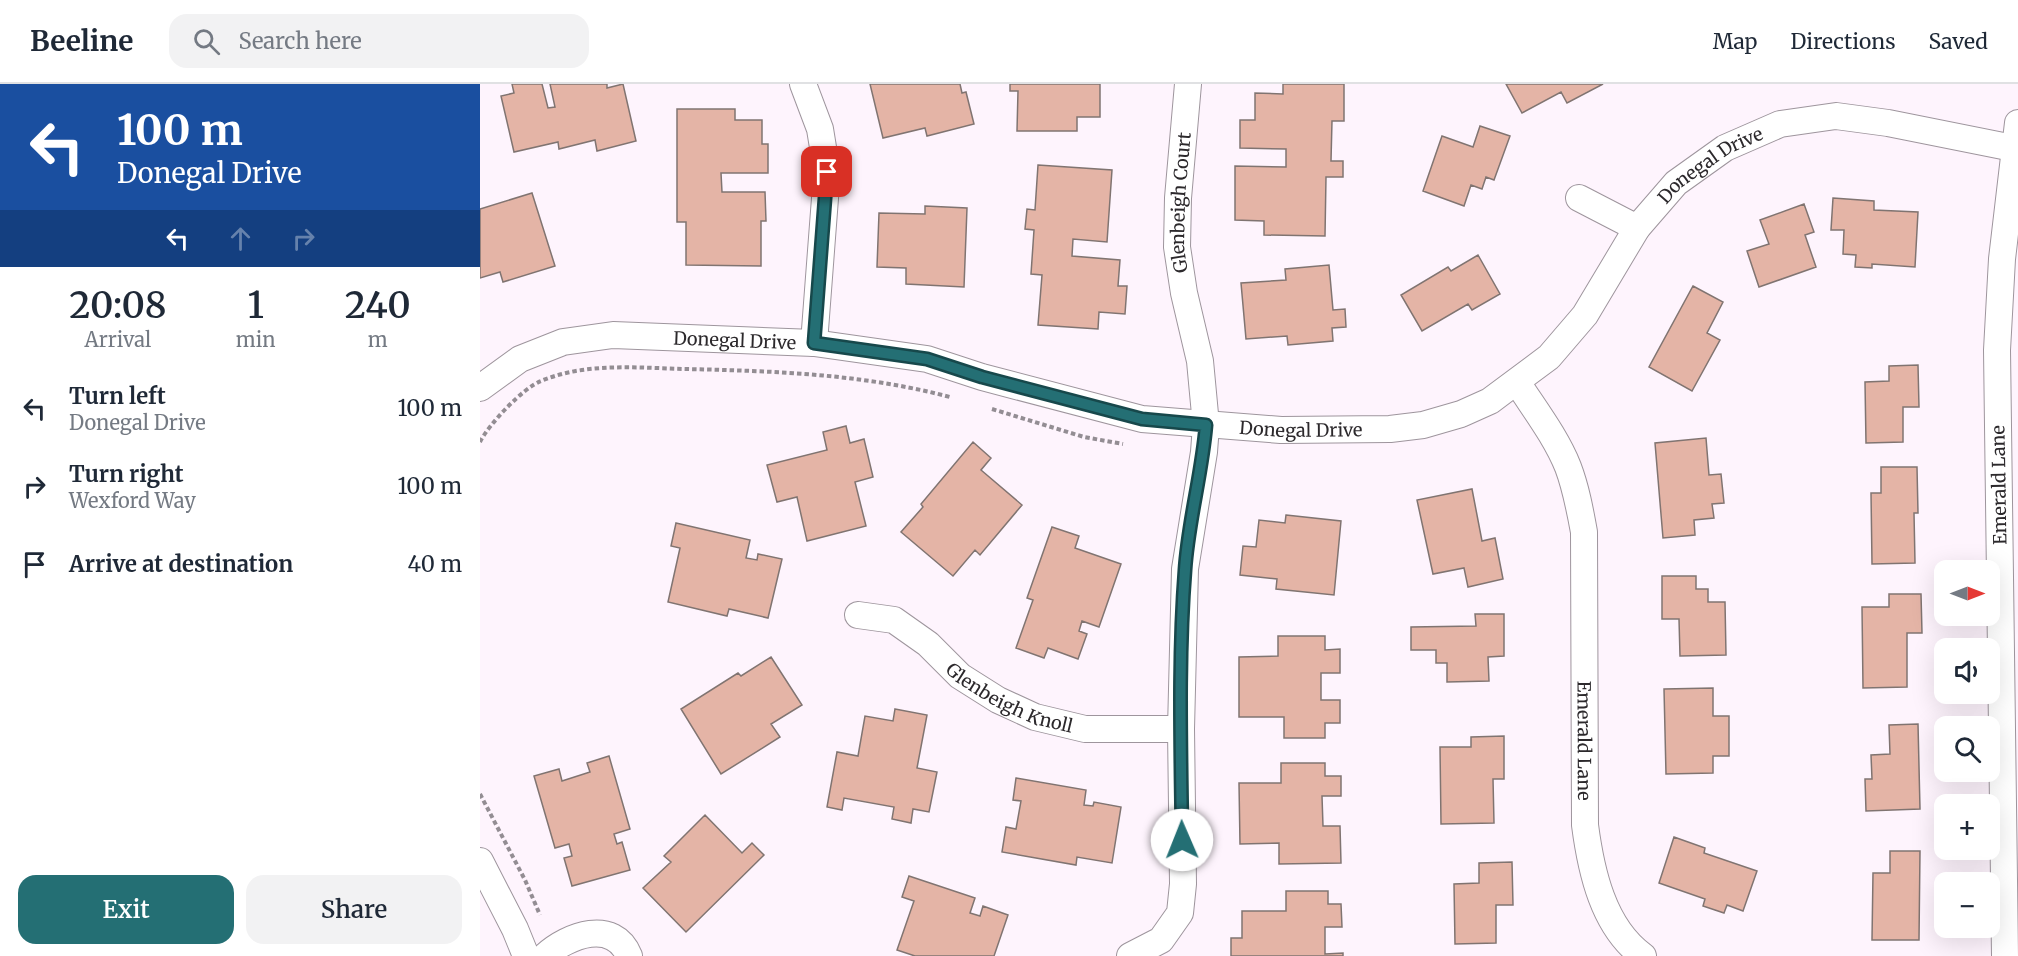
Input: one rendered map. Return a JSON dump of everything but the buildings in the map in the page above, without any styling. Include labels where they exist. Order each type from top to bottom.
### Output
[{"type":"street","points":[[803,84],[820,129],[827,172],[814,343]]},
{"type":"street","name":"Glenbeigh Court","points":[[1130,956],[1161,940],[1180,914],[1183,884],[1181,729],[1185,568],[1204,452],[1206,425],[1200,361],[1184,293],[1177,247],[1178,198],[1188,84]]},
{"type":"street","name":"Donegal Drive","points":[[481,385],[520,359],[563,342],[613,335],[814,343],[927,359],[982,377],[1142,419],[1292,430],[1390,429],[1423,425],[1461,414],[1490,402],[1549,357],[1585,315],[1637,228],[1676,183],[1725,148],[1780,124],[1836,116],[2017,140]]},
{"type":"street","name":"Emerald Lane","points":[[2005,956],[1997,350],[2002,259],[2017,140]]},
{"type":"street","points":[[1579,198],[1637,228]]},
{"type":"street","name":"Emerald Lane","points":[[1517,382],[1551,433],[1568,466],[1578,499],[1584,531],[1585,825],[1594,875],[1606,908],[1621,933],[1639,955]]},
{"type":"street","name":"Glenbeigh Knoll","points":[[858,615],[894,620],[928,644],[960,676],[998,700],[1035,717],[1085,729],[1181,729]]},
{"type":"street","points":[[480,861],[515,929],[526,956]]},
{"type":"street","points":[[550,952],[590,933],[604,933],[617,939],[626,947],[629,956]]},
{"type":"path","points":[[480,442],[510,404],[540,381],[581,370],[619,368],[789,371],[893,384],[959,399]]},
{"type":"path","points":[[982,406],[1084,437],[1129,444]]},
{"type":"path","points":[[480,794],[525,880],[550,952]]},
{"type":"route","points":[[827,172],[814,343],[927,359],[982,377],[1142,419],[1206,425],[1204,452],[1185,568],[1181,729],[1182,840]]}]
